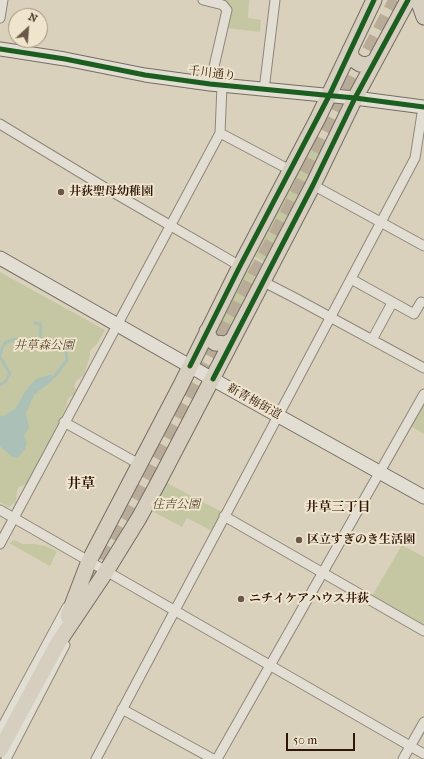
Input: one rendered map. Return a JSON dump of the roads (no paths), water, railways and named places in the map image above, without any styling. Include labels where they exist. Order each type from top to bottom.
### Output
[{"type":"main road","points":[[58,643],[89,561],[240,266],[308,138],[374,0]]},
{"type":"main road","points":[[0,750],[58,643],[107,570],[158,483],[313,185],[355,98],[375,61],[418,4]]},
{"type":"main road","name":"千川通り","points":[[0,49],[58,58],[145,75],[216,85],[355,98],[424,107]]},
{"type":"main road","points":[[350,50],[352,59],[360,64],[367,65],[375,61]]},
{"type":"main road","points":[[308,138],[316,132],[325,134],[329,136],[332,146]]},
{"type":"main road","name":"新青梅街道","points":[[0,258],[212,379],[278,414],[424,497]]},
{"type":"main road","points":[[207,331],[210,339],[216,343],[226,344],[232,340]]},
{"type":"main road","points":[[105,531],[106,536],[110,541],[117,543],[125,541]]},
{"type":"street","points":[[0,18],[3,0]]},
{"type":"street","points":[[0,544],[220,133],[216,85],[227,10],[223,5],[203,0]]},
{"type":"street","points":[[264,90],[275,0]]},
{"type":"street","points":[[96,759],[415,158],[424,107]]},
{"type":"street","points":[[0,124],[170,226],[240,266]]},
{"type":"street","points":[[220,133],[290,170]]},
{"type":"street","points":[[313,185],[424,246]]},
{"type":"street","points":[[350,279],[414,314],[421,302]]},
{"type":"street","points":[[262,281],[424,368]]},
{"type":"street","points":[[372,340],[392,303]]},
{"type":"street","points":[[217,759],[424,394]]},
{"type":"street","points":[[64,422],[138,464]]},
{"type":"street","points":[[0,510],[175,609],[424,754]]},
{"type":"street","points":[[224,516],[424,631]]},
{"type":"street","points":[[0,731],[84,576]]},
{"type":"street","points":[[6,759],[98,583]]},
{"type":"street","points":[[122,709],[213,759]]},
{"type":"street","points":[[403,759],[424,722]]},
{"type":"waterway","points":[[35,323],[40,324],[40,341],[46,343],[57,342],[65,346],[67,360],[55,376]]},
{"type":"waterway","points":[[0,385],[5,382],[10,374],[0,357],[2,348],[6,342],[16,339]]},
{"type":"tunnel","points":[[93,581],[288,212],[349,89],[396,0]]},
{"type":"place","name":"井荻聖母幼稚園","points":[[61,192]]},
{"type":"place","name":"区立すぎのき生活園","points":[[299,540]]},
{"type":"place","name":"ニチイケアハウス井荻","points":[[241,599]]},
{"type":"district","name":"井草","points":[[81,485]]},
{"type":"district","name":"井草三丁目","points":[[338,508]]},
{"type":"park label","name":"井草森公園","points":[[44,346]]},
{"type":"park label","name":"住吉公園","points":[[176,505]]}]
